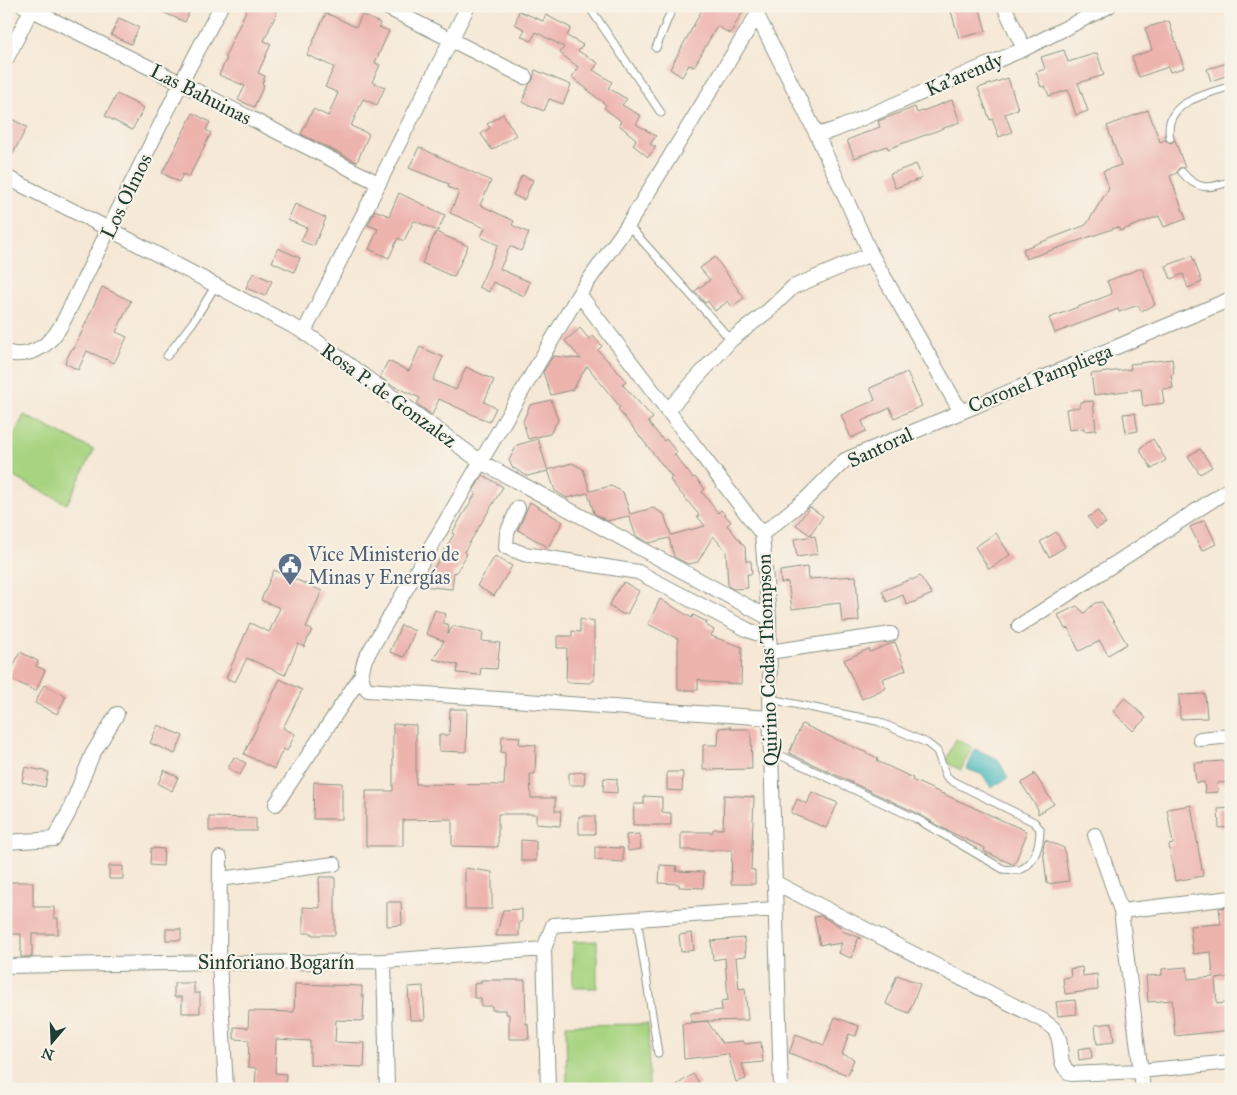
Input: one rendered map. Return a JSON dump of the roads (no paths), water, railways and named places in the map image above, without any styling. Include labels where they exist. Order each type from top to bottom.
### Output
[{"type":"street","name":"Los Olmos","points":[[6,352],[30,354],[50,341],[64,320],[221,6]]},
{"type":"street","points":[[384,6],[525,77]]},
{"type":"street","points":[[304,332],[468,6]]},
{"type":"street","points":[[1004,6],[1024,48]]},
{"type":"street","name":"Ka'arendy","points":[[816,135],[837,129],[1024,48],[1109,6]]},
{"type":"street","name":"Las Bahuinas","points":[[30,8],[378,183]]},
{"type":"street","points":[[6,60],[30,8]]},
{"type":"street","points":[[276,804],[360,676],[366,659],[578,294],[628,226],[758,11]]},
{"type":"street","name":"Coronel Pampliega","points":[[758,11],[871,254],[961,412],[1231,299]]},
{"type":"street","name":"Rosa P. de Gonzalez","points":[[6,177],[304,332],[481,462],[769,618]]},
{"type":"street","points":[[667,411],[731,340],[768,311],[793,287],[871,254]]},
{"type":"street","name":"Quirino Codas Thompson","points":[[578,294],[762,534],[769,618],[774,882],[781,1089]]},
{"type":"street","name":"Santoral","points":[[762,534],[806,499],[845,460],[961,412]]},
{"type":"street","points":[[1018,626],[1231,488]]},
{"type":"street","points":[[518,508],[507,533],[506,547],[524,554],[638,572],[748,630],[769,638]]},
{"type":"street","points":[[769,652],[891,634]]},
{"type":"street","points":[[360,676],[363,685],[368,690],[770,718]]},
{"type":"street","points":[[6,842],[54,839],[68,814],[92,755],[117,714]]},
{"type":"street","points":[[1200,739],[1231,736]]},
{"type":"street","points":[[1096,835],[1121,911],[1143,1089]]},
{"type":"street","points":[[220,858],[218,962],[226,1089]]},
{"type":"street","points":[[220,879],[334,864]]},
{"type":"street","points":[[774,882],[1044,1021],[1054,1030],[1059,1038],[1061,1063],[1065,1070],[1071,1074],[1140,1071],[1231,1062]]},
{"type":"street","points":[[1121,911],[1231,898]]},
{"type":"street","points":[[548,1089],[544,949],[553,925],[775,909]]},
{"type":"street","name":"Sinforiano Bogarín","points":[[6,966],[218,962],[245,964],[384,960],[544,949]]},
{"type":"street","points":[[384,960],[387,1089]]},
{"type":"lane","points":[[575,6],[592,7],[661,113]]},
{"type":"lane","points":[[656,48],[673,6]]},
{"type":"lane","points":[[1170,138],[1168,129],[1176,110],[1188,100],[1231,86]]},
{"type":"lane","points":[[1182,172],[1189,181],[1202,187],[1216,186],[1231,181]]},
{"type":"lane","points":[[628,226],[731,340]]},
{"type":"lane","points":[[167,356],[193,322],[216,285]]},
{"type":"lane","points":[[770,699],[877,721],[927,743],[937,751],[946,776],[952,781],[1034,822],[1040,829],[1040,842],[1026,866],[1018,871],[1003,869],[915,818],[771,750]]},
{"type":"lane","points":[[637,918],[658,1053]]},
{"type":"water","points":[[975,749],[998,759],[1008,778],[991,788],[983,775],[967,769]]},
{"type":"place","name":"Vice Ministerio de Minas y Energías","points":[[290,586]]}]
